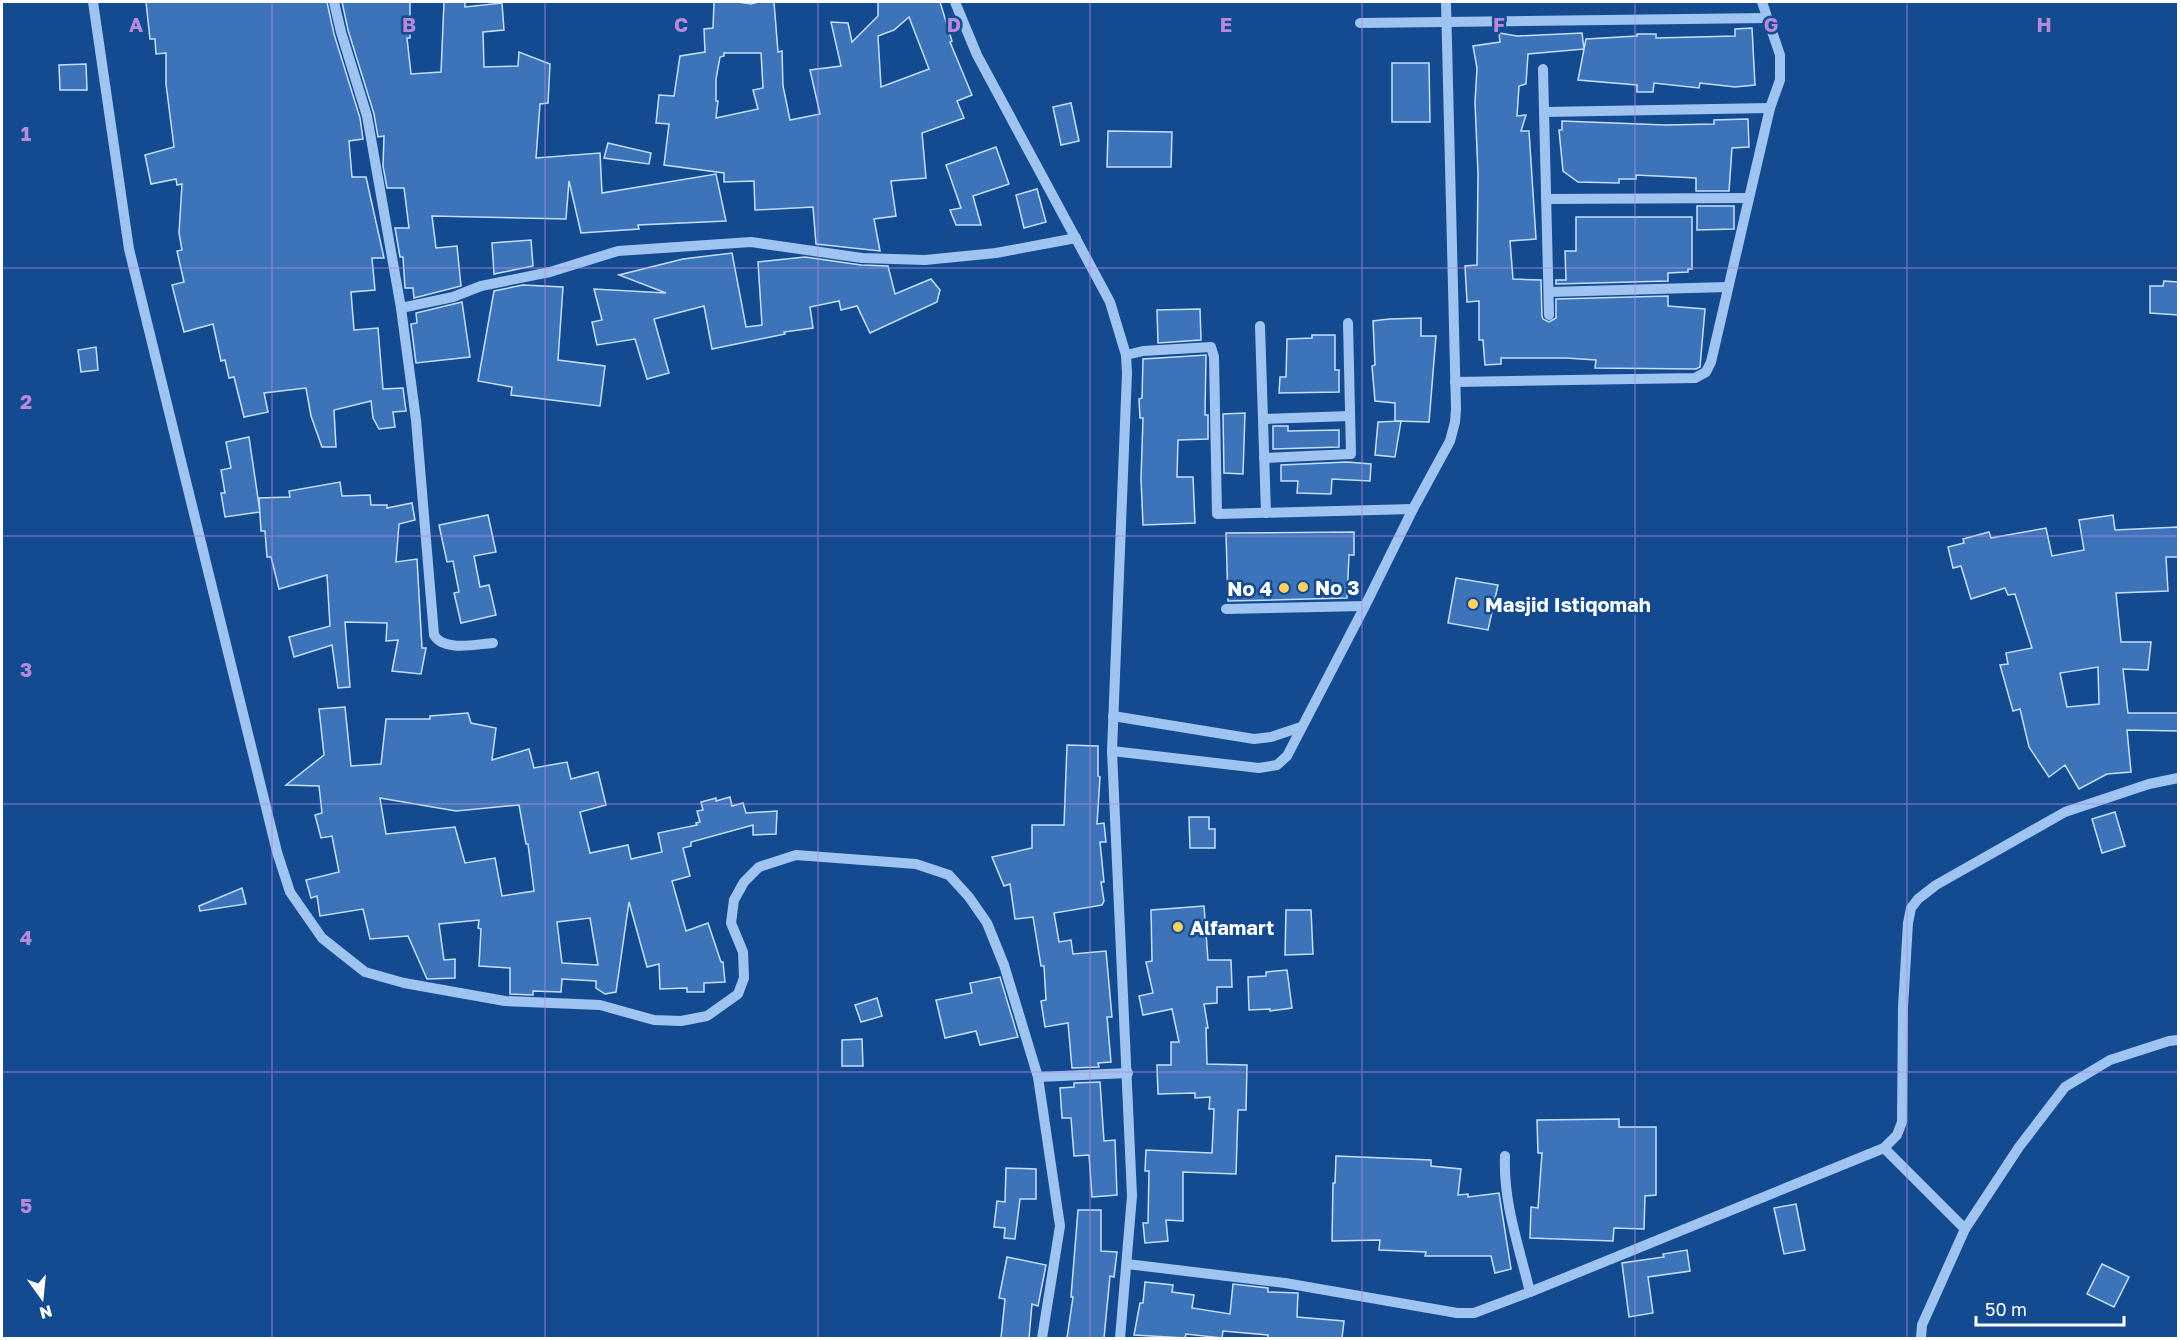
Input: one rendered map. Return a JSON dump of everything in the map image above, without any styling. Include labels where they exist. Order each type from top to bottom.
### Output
[{"type":"street","points":[[93,2],[132,260],[277,852],[290,892],[322,938],[365,972],[404,983],[505,1001],[600,1005],[654,1020],[681,1021],[707,1016],[738,994],[744,978],[743,952],[731,923],[734,900],[744,882],[759,867],[796,855],[916,864],[949,875],[969,897],[987,923],[1004,965],[1038,1077],[1060,1226],[1042,1338]]},
{"type":"street","points":[[334,2],[367,116],[401,308],[416,420],[434,635],[437,642],[446,645],[494,643]]},
{"type":"street","points":[[955,2],[977,55],[1110,302],[1126,355],[1112,751],[1132,1196],[1120,1338]]},
{"type":"street","points":[[1112,751],[1236,765],[1269,767],[1278,765],[1292,749],[1301,727],[1450,441],[1455,422],[1455,382],[1446,2]]},
{"type":"street","points":[[1455,382],[1695,378],[1706,372],[1711,362],[1770,108],[1780,80],[1780,55],[1762,2]]},
{"type":"street","points":[[1360,23],[1767,18]]},
{"type":"street","points":[[1544,69],[1550,315]]},
{"type":"street","points":[[1545,112],[1770,108]]},
{"type":"street","points":[[1546,199],[1749,198]]},
{"type":"street","points":[[401,308],[453,297],[481,286],[550,272],[618,251],[751,242],[862,258],[925,260],[996,253],[1076,238]]},
{"type":"street","points":[[1549,291],[1727,287]]},
{"type":"street","points":[[1264,458],[1351,454],[1347,323]]},
{"type":"street","points":[[1260,326],[1266,513]]},
{"type":"street","points":[[1126,355],[1143,351],[1211,347],[1214,357],[1217,514],[1413,509]]},
{"type":"street","points":[[1263,419],[1350,416]]},
{"type":"street","points":[[1226,609],[1365,606]]},
{"type":"street","points":[[1113,716],[1254,739],[1270,737],[1301,727]]},
{"type":"street","points":[[1127,1264],[1285,1283],[1458,1313],[1474,1313],[1884,1148],[1896,1135],[1902,1122],[1908,923],[1911,908],[1918,899],[1936,885],[2065,812],[2149,784],[2178,778]]},
{"type":"street","points":[[1921,1338],[1922,1325],[1965,1229],[2019,1147],[2065,1087],[2110,1060],[2178,1040]]},
{"type":"street","points":[[1038,1077],[1128,1073]]},
{"type":"street","points":[[1884,1148],[1965,1229]]},
{"type":"street","points":[[1505,1156],[1504,1180],[1530,1292]]},
{"type":"building","points":[[146,2],[327,2],[334,34],[360,118],[363,139],[349,141],[352,177],[366,177],[384,258],[372,258],[375,290],[351,292],[354,330],[378,328],[383,389],[403,388],[406,411],[393,412],[395,427],[379,429],[373,418],[371,401],[334,410],[336,447],[322,447],[311,416],[306,388],[264,393],[268,412],[244,417],[234,377],[229,378],[225,360],[221,361],[213,324],[184,332],[172,285],[184,282],[177,251],[182,250],[179,233],[182,184],[177,185],[176,179],[151,184],[145,155],[174,147],[166,84],[166,53],[156,54],[155,39],[150,39]]},
{"type":"building","points":[[342,2],[410,2],[410,38],[407,38],[411,74],[441,72],[444,2],[465,2],[465,7],[502,3],[504,30],[483,32],[484,67],[518,66],[519,52],[550,64],[548,103],[540,104],[536,158],[600,153],[602,193],[716,174],[726,221],[638,225],[639,229],[581,233],[569,181],[566,219],[432,216],[436,248],[457,246],[461,286],[414,298],[413,288],[405,288],[403,257],[400,257],[395,228],[409,228],[404,188],[387,188],[383,166],[384,136],[378,137],[374,114],[348,30]]},
{"type":"building","points":[[714,2],[751,4],[774,2],[778,52],[782,51],[783,86],[790,120],[820,114],[810,70],[841,66],[831,22],[848,23],[852,42],[878,16],[878,2],[940,2],[952,41],[950,42],[972,95],[957,101],[964,118],[922,133],[926,178],[891,181],[896,216],[874,219],[880,251],[816,244],[813,207],[755,210],[754,181],[724,182],[724,173],[664,165],[669,124],[656,123],[659,95],[674,96],[680,56],[705,52],[704,29],[713,28]],"holes":[[[909,17],[929,69],[881,87],[878,36],[894,30]],[[724,53],[761,53],[763,88],[753,90],[758,109],[716,118],[718,101],[716,101],[716,79],[720,57],[724,56]]]},
{"type":"building","points":[[1752,28],[1755,85],[1735,87],[1700,83],[1699,88],[1654,83],[1653,92],[1637,92],[1637,85],[1578,80],[1586,39],[1637,36],[1637,34],[1656,34],[1656,38],[1735,36],[1735,29]]},
{"type":"building","points":[[1499,33],[1517,36],[1582,33],[1584,49],[1528,54],[1526,84],[1519,86],[1517,116],[1526,115],[1521,131],[1529,131],[1536,239],[1510,241],[1513,279],[1541,280],[1542,316],[1549,322],[1556,318],[1556,299],[1668,296],[1668,306],[1705,309],[1700,367],[1696,369],[1595,368],[1596,360],[1566,358],[1501,358],[1501,364],[1485,365],[1483,340],[1479,340],[1479,301],[1467,302],[1465,266],[1477,265],[1478,174],[1475,102],[1477,68],[1473,46],[1500,42]]},
{"type":"building","points":[[1392,63],[1429,63],[1430,122],[1392,122]]},
{"type":"building","points":[[86,64],[87,90],[60,90],[59,65]]},
{"type":"building","points":[[1071,103],[1079,141],[1061,145],[1053,107]]},
{"type":"building","points":[[1748,119],[1749,147],[1732,148],[1729,191],[1696,191],[1696,178],[1636,175],[1636,179],[1619,179],[1619,183],[1578,182],[1563,171],[1559,130],[1562,130],[1562,121],[1666,125],[1714,124],[1714,120]]},
{"type":"building","points":[[1108,131],[1172,132],[1171,167],[1107,167]]},
{"type":"building","points":[[608,143],[651,153],[649,164],[604,158]]},
{"type":"building","points":[[996,147],[1009,184],[973,196],[981,225],[956,225],[950,210],[961,208],[946,165]]},
{"type":"building","points":[[1037,189],[1046,222],[1024,228],[1016,195]]},
{"type":"building","points":[[1697,206],[1734,206],[1734,229],[1697,230]]},
{"type":"building","points":[[1576,217],[1692,217],[1692,269],[1688,269],[1688,272],[1668,273],[1668,281],[1556,284],[1556,280],[1566,280],[1565,251],[1576,251]]},
{"type":"building","points":[[531,240],[533,266],[494,274],[492,243]]},
{"type":"building","points":[[732,253],[746,327],[762,325],[758,262],[805,257],[861,265],[888,266],[895,294],[931,279],[940,290],[937,302],[870,333],[857,306],[841,310],[839,301],[810,307],[813,328],[784,332],[785,334],[712,349],[704,306],[654,319],[669,373],[647,379],[635,339],[597,345],[592,322],[602,320],[594,289],[666,293],[619,275],[683,259]]},
{"type":"building","points":[[2164,281],[2178,282],[2178,315],[2150,313],[2150,286],[2163,286]]},
{"type":"building","points":[[523,285],[563,287],[558,360],[605,366],[600,406],[511,395],[512,387],[478,381],[494,291]]},
{"type":"building","points":[[462,302],[470,357],[416,363],[411,324],[417,323],[416,313]]},
{"type":"building","points":[[1200,309],[1201,340],[1158,343],[1157,310]]},
{"type":"building","points":[[1421,318],[1421,336],[1436,336],[1429,422],[1395,421],[1395,403],[1375,401],[1372,366],[1375,365],[1373,321]]},
{"type":"building","points":[[1312,335],[1335,335],[1335,370],[1339,370],[1339,392],[1279,393],[1280,377],[1286,377],[1287,339],[1312,338]]},
{"type":"building","points":[[96,347],[98,370],[81,372],[78,350]]},
{"type":"building","points":[[1206,355],[1205,415],[1208,415],[1208,439],[1178,440],[1177,477],[1193,477],[1195,523],[1143,525],[1141,479],[1143,418],[1140,418],[1139,399],[1142,398],[1143,359]]},
{"type":"building","points":[[1245,413],[1243,474],[1224,473],[1223,414]]},
{"type":"building","points":[[1401,421],[1395,457],[1375,455],[1378,422]]},
{"type":"building","points":[[1273,426],[1288,426],[1288,431],[1339,430],[1339,447],[1273,449]]},
{"type":"building","points":[[249,437],[260,512],[225,517],[221,493],[225,493],[221,470],[231,468],[226,442]]},
{"type":"building","points":[[1347,462],[1371,464],[1370,481],[1332,479],[1331,494],[1297,493],[1298,481],[1281,481],[1281,465]]},
{"type":"building","points":[[340,482],[342,496],[370,495],[371,505],[387,505],[387,508],[412,503],[415,520],[399,524],[396,562],[417,559],[422,648],[426,648],[421,674],[392,671],[398,640],[386,641],[387,623],[345,622],[350,687],[338,688],[332,645],[294,657],[289,637],[330,626],[327,575],[279,589],[271,557],[267,557],[265,531],[261,531],[259,498],[290,497],[289,491]]},
{"type":"building","points":[[488,515],[496,552],[474,556],[480,587],[489,585],[496,615],[461,623],[454,593],[459,592],[453,561],[447,562],[439,525]]},
{"type":"building","points":[[2113,515],[2115,530],[2178,527],[2178,557],[2166,557],[2168,591],[2116,593],[2121,642],[2151,642],[2148,670],[2123,669],[2128,713],[2178,713],[2178,731],[2127,730],[2131,772],[2107,774],[2079,789],[2065,765],[2049,777],[2029,747],[2020,709],[2013,711],[2000,665],[2008,664],[2006,653],[2032,648],[2015,594],[2008,595],[2005,588],[1971,599],[1961,566],[1953,568],[1948,547],[1964,543],[1963,539],[1989,532],[1991,538],[2046,528],[2052,556],[2084,550],[2079,520]],"holes":[[[2098,667],[2099,704],[2067,707],[2060,673]]]},
{"type":"building","points":[[1354,532],[1354,555],[1349,555],[1347,598],[1228,601],[1226,533]]},
{"type":"building","name":"Masjid Istiqomah","points":[[1456,578],[1498,585],[1488,630],[1448,623]]},
{"type":"building","points":[[345,707],[351,766],[381,764],[386,719],[430,719],[430,716],[468,713],[471,723],[496,728],[492,760],[529,749],[534,768],[567,762],[571,779],[598,772],[606,805],[580,812],[590,853],[628,845],[631,859],[662,852],[658,833],[697,825],[696,823],[700,822],[697,811],[703,810],[701,802],[716,798],[716,801],[730,797],[732,806],[743,803],[746,813],[777,811],[776,834],[753,835],[753,825],[691,842],[691,846],[683,848],[690,876],[672,881],[686,931],[708,923],[721,962],[723,962],[725,982],[704,983],[704,992],[687,992],[687,988],[660,989],[659,964],[647,967],[629,902],[616,992],[605,994],[596,988],[596,981],[562,979],[561,992],[533,991],[533,995],[510,994],[510,968],[479,966],[481,929],[478,928],[479,920],[439,924],[444,960],[455,959],[455,978],[427,979],[408,936],[370,939],[363,909],[320,916],[317,896],[311,898],[306,880],[339,872],[332,836],[321,838],[315,815],[322,813],[319,786],[286,785],[324,755],[319,709]],"holes":[[[380,798],[456,811],[519,805],[526,844],[528,844],[534,891],[502,896],[495,858],[465,863],[455,827],[386,834]],[[590,918],[598,965],[562,963],[557,922]]]},
{"type":"building","points":[[1067,745],[1098,746],[1098,776],[1100,777],[1097,824],[1104,823],[1106,842],[1100,842],[1104,901],[1102,905],[1054,913],[1059,942],[1071,940],[1073,954],[1106,951],[1112,1017],[1107,1017],[1111,1062],[1098,1063],[1099,1067],[1072,1068],[1068,1023],[1045,1027],[1041,1001],[1046,1000],[1044,966],[1041,966],[1033,917],[1015,919],[1010,884],[1004,886],[992,857],[1032,848],[1032,825],[1064,825]]},
{"type":"building","points":[[2115,812],[2125,846],[2102,853],[2092,819]]},
{"type":"building","points":[[1189,817],[1209,817],[1209,829],[1215,829],[1215,848],[1190,848]]},
{"type":"building","points":[[242,888],[246,904],[200,911],[199,906]]},
{"type":"building","points":[[1204,906],[1208,960],[1231,960],[1232,987],[1217,987],[1217,1003],[1204,1004],[1208,1028],[1206,1028],[1207,1064],[1247,1065],[1246,1110],[1238,1110],[1236,1174],[1183,1172],[1183,1221],[1166,1220],[1168,1241],[1145,1243],[1143,1223],[1148,1223],[1149,1171],[1145,1171],[1146,1150],[1212,1153],[1214,1109],[1209,1109],[1210,1097],[1195,1098],[1195,1093],[1158,1094],[1157,1065],[1171,1065],[1171,1042],[1179,1042],[1172,1009],[1143,1015],[1139,996],[1153,993],[1146,962],[1152,961],[1151,910]]},
{"type":"building","points":[[1286,910],[1311,910],[1313,954],[1285,955]]},
{"type":"building","points":[[1287,970],[1292,1008],[1270,1011],[1270,1009],[1249,1010],[1248,977],[1266,976],[1266,972]]},
{"type":"building","points":[[1000,977],[1018,1037],[980,1045],[976,1031],[945,1038],[936,1000],[972,993],[970,983]]},
{"type":"building","points":[[877,998],[882,1016],[861,1022],[855,1005]]},
{"type":"building","points":[[862,1039],[863,1066],[842,1066],[842,1040]]},
{"type":"building","points":[[1100,1082],[1104,1141],[1115,1140],[1117,1195],[1092,1197],[1089,1155],[1074,1156],[1071,1118],[1062,1118],[1060,1088],[1074,1087],[1074,1083]]},
{"type":"building","points":[[1619,1119],[1619,1127],[1656,1127],[1656,1195],[1645,1196],[1644,1229],[1614,1228],[1613,1241],[1530,1238],[1531,1207],[1538,1208],[1542,1153],[1538,1153],[1537,1120]]},
{"type":"building","points":[[1336,1156],[1431,1160],[1431,1166],[1461,1169],[1458,1195],[1468,1194],[1468,1197],[1499,1193],[1511,1269],[1495,1273],[1491,1256],[1425,1256],[1426,1252],[1379,1250],[1380,1240],[1332,1241]]},
{"type":"building","points":[[1006,1168],[1036,1169],[1036,1199],[1020,1199],[1015,1239],[1004,1238],[1005,1228],[994,1227],[997,1201],[1005,1202]]},
{"type":"building","points":[[1796,1204],[1805,1250],[1784,1254],[1774,1208]]},
{"type":"building","points":[[1078,1210],[1101,1210],[1101,1251],[1117,1252],[1114,1277],[1110,1276],[1104,1338],[1067,1338],[1073,1297],[1071,1297]]},
{"type":"building","points":[[1687,1250],[1690,1271],[1648,1277],[1653,1313],[1629,1317],[1622,1263],[1664,1257],[1663,1254]]},
{"type":"building","points":[[1007,1257],[1046,1265],[1038,1306],[1032,1304],[1029,1338],[1001,1338],[1005,1299],[999,1298]]},
{"type":"building","points":[[2102,1264],[2129,1277],[2114,1307],[2087,1294]]},
{"type":"building","points":[[1145,1282],[1173,1285],[1172,1292],[1194,1295],[1192,1308],[1230,1314],[1233,1284],[1268,1288],[1268,1292],[1298,1293],[1297,1317],[1344,1321],[1342,1338],[1268,1338],[1268,1335],[1223,1331],[1222,1338],[1186,1334],[1185,1338],[1134,1335],[1140,1303],[1143,1303]]},
{"type":"place","name":"No 3","points":[[1303,587]]},
{"type":"place","name":"No 4","points":[[1284,588]]},
{"type":"place","name":"Masjid Istiqomah","points":[[1473,604]]},
{"type":"place","name":"Alfamart","points":[[1178,927]]}]
